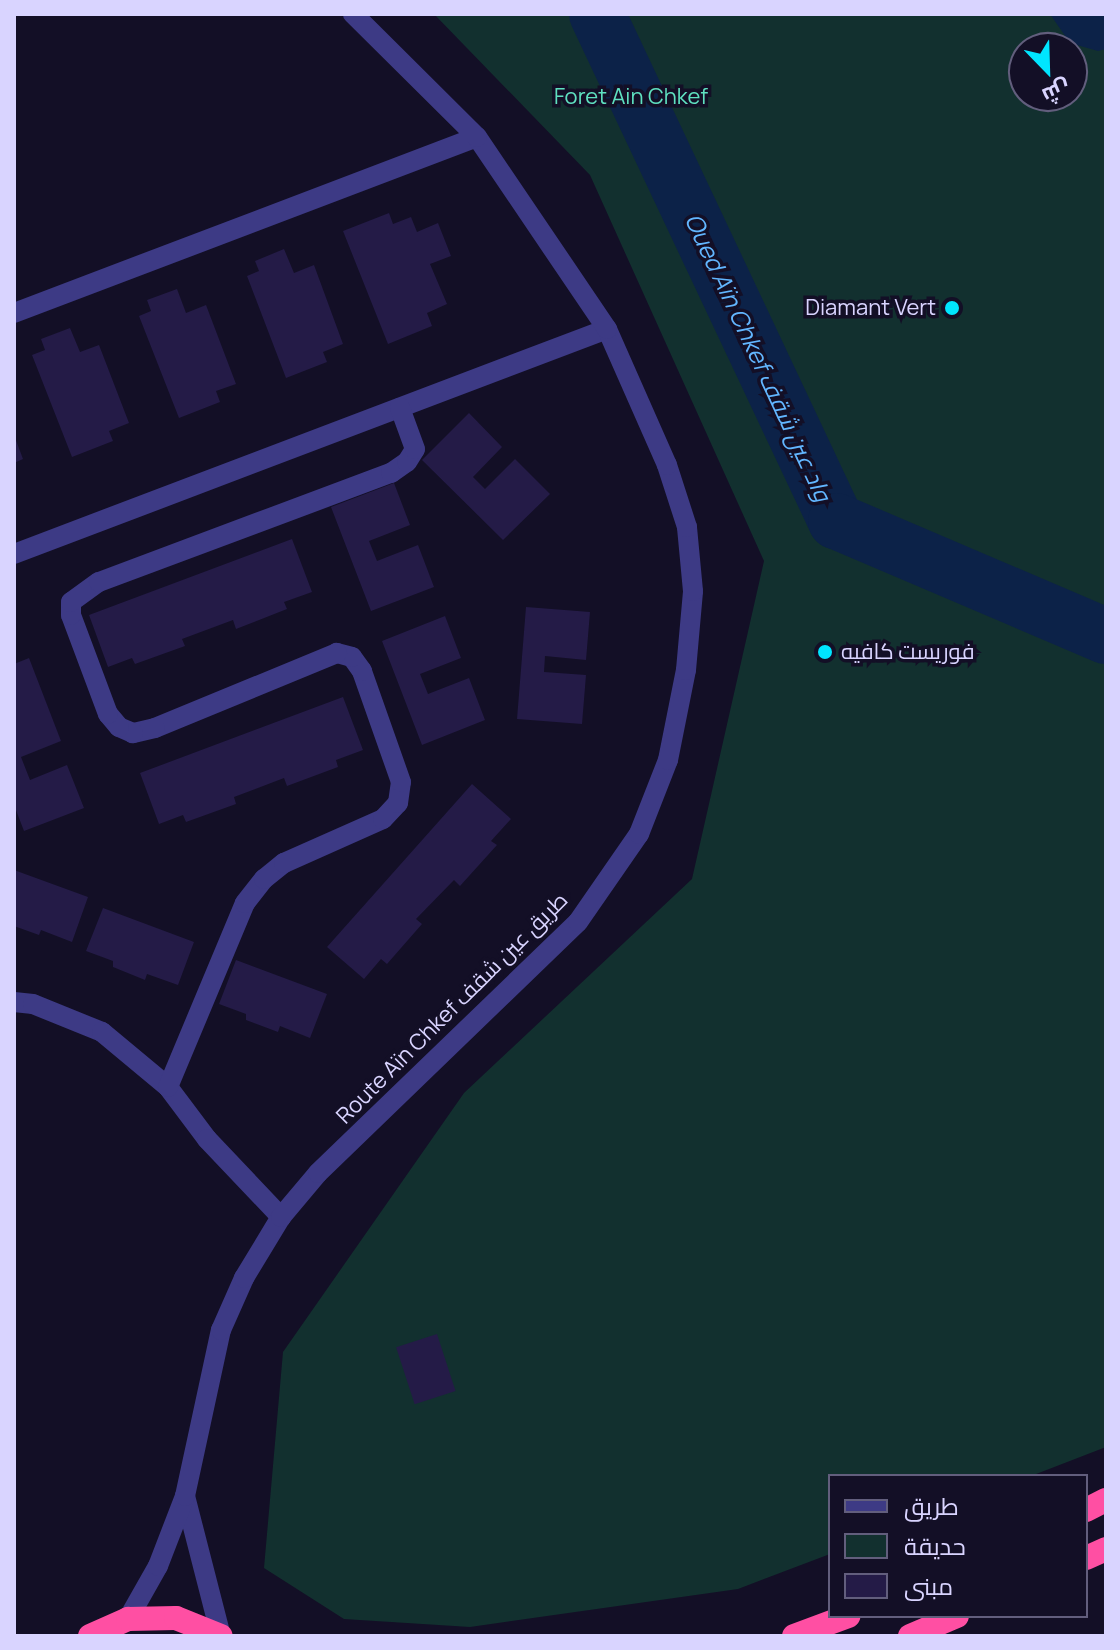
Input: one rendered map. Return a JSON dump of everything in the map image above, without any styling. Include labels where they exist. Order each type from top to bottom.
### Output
[{"type":"highway","points":[[1088,1509],[1106,1500]]},
{"type":"highway","points":[[90,1636],[128,1619],[176,1618],[221,1636]]},
{"type":"highway","points":[[794,1636],[843,1618]]},
{"type":"highway","points":[[910,1636],[948,1625]]},
{"type":"street","name":"Route Aïn Chkef طريق عين شقف","points":[[128,1619],[158,1566],[185,1496],[201,1410],[221,1330],[244,1278],[281,1217],[318,1173],[578,922],[639,834],[668,760],[686,670],[693,591],[687,527],[667,465],[607,329],[477,137],[353,14]]},
{"type":"street","points":[[14,313],[477,137]]},
{"type":"street","points":[[14,554],[607,329]]},
{"type":"street","points":[[168,1087],[245,903],[264,879],[284,863],[383,819],[398,803],[401,782],[362,671],[352,657],[337,653],[155,728],[133,733],[119,727],[108,714],[71,615],[71,602],[99,582],[391,473],[407,462],[415,449],[400,408]]},
{"type":"street","points":[[14,1002],[33,1004],[102,1032],[168,1087],[207,1139],[281,1217]]},
{"type":"street","name":"Route Aïn Chkef طريق عين شقف","points":[[185,1496],[221,1636]]},
{"type":"green space","name":"Foret Ain Chkef","points":[[434,14],[1106,14],[1106,1447],[1036,1474],[828,1474],[828,1555],[738,1589],[470,1627],[344,1619],[264,1568],[283,1352],[464,1093],[692,879],[764,561],[590,175]]},
{"type":"water","points":[[1050,14],[1106,14],[1106,49],[1088,48],[1088,32],[1062,32]]},
{"type":"building","points":[[389,213],[393,224],[411,217],[417,232],[438,223],[451,256],[430,264],[447,304],[427,313],[432,326],[388,344],[343,231]]},
{"type":"building","points":[[284,249],[294,273],[314,265],[343,344],[323,352],[327,362],[286,378],[247,276],[259,271],[255,261]]},
{"type":"building","points":[[177,289],[186,313],[206,305],[236,384],[216,391],[220,402],[179,418],[139,316],[151,311],[147,300]]},
{"type":"building","points":[[70,328],[80,352],[99,345],[129,423],[109,431],[113,441],[72,457],[32,355],[45,350],[41,339]]},
{"type":"building","points":[[469,413],[502,447],[473,477],[485,489],[515,459],[550,494],[503,540],[422,460]]},
{"type":"building","points":[[14,435],[23,459],[14,463]]},
{"type":"building","points":[[394,483],[410,525],[369,541],[377,561],[418,545],[434,587],[371,611],[331,507]]},
{"type":"building","points":[[292,539],[312,592],[284,602],[287,609],[236,629],[233,620],[182,639],[185,646],[135,664],[132,658],[108,667],[89,615]]},
{"type":"building","points":[[526,607],[590,612],[586,660],[545,656],[544,672],[586,675],[582,724],[517,719]]},
{"type":"building","points":[[445,616],[461,658],[420,674],[428,694],[469,678],[485,720],[422,745],[382,641]]},
{"type":"building","points":[[29,658],[61,741],[21,757],[30,780],[67,765],[84,808],[24,831],[14,805],[14,664]]},
{"type":"building","points":[[343,697],[363,750],[336,760],[338,767],[287,786],[284,778],[234,797],[236,804],[186,822],[183,815],[159,824],[140,773]]},
{"type":"building","points":[[472,784],[511,819],[491,841],[497,845],[460,886],[454,880],[416,919],[422,924],[387,964],[381,959],[364,979],[327,947]]},
{"type":"building","points":[[14,870],[88,897],[72,942],[41,930],[39,935],[14,926]]},
{"type":"building","points":[[103,908],[194,942],[178,985],[147,974],[145,980],[113,967],[113,961],[86,951]]},
{"type":"building","points":[[236,960],[327,994],[310,1038],[280,1026],[278,1032],[246,1020],[246,1014],[219,1004]]},
{"type":"building","points":[[437,1334],[456,1391],[415,1404],[396,1347]]},
{"type":"waterway","name":"Oued Aïn Chkef واد عين شقف","points":[[597,14],[836,521],[1106,636]]},
{"type":"place","name":"Diamant Vert","points":[[952,308]]},
{"type":"place","name":"فوريست كافيه","points":[[825,652]]}]
